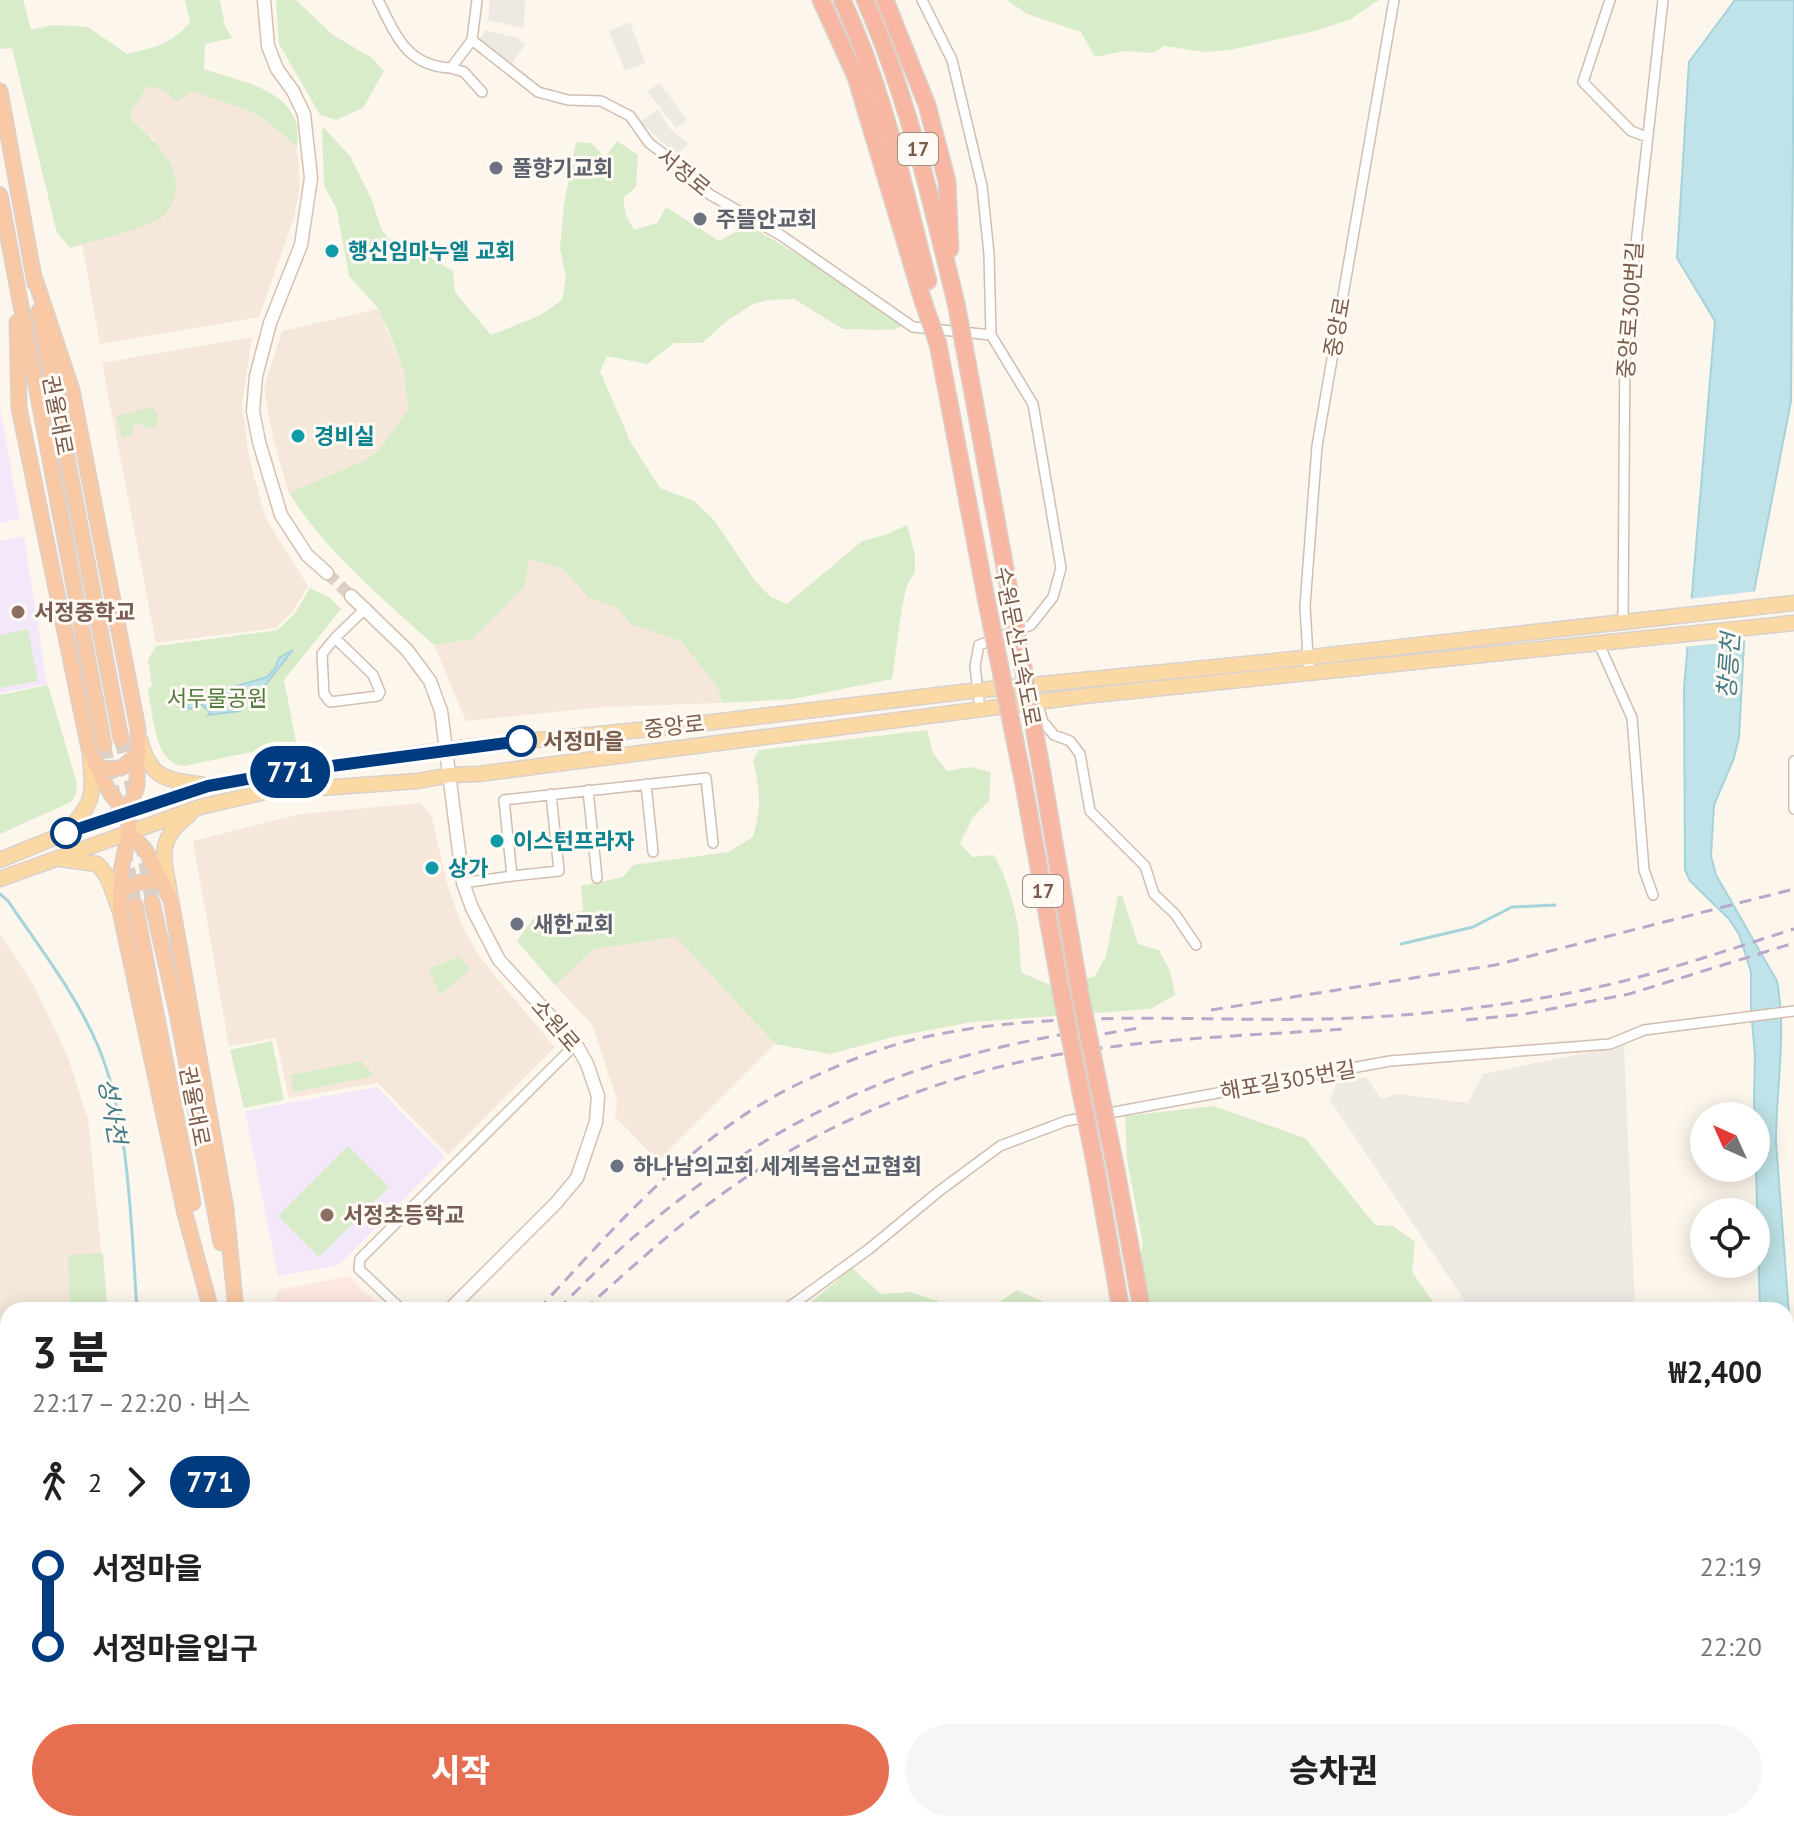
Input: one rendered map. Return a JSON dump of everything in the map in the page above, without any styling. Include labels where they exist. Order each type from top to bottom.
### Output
[{"type":"highway","points":[[821,0],[856,77],[928,301]]},
{"type":"highway","name":"수원문산고속도로","points":[[842,0],[873,78],[908,195],[1023,780],[1120,1302]]},
{"type":"highway","name":"수원문산고속도로","points":[[865,0],[914,136],[956,303],[1081,999],[1141,1302]]},
{"type":"highway","points":[[885,0],[927,105],[947,181],[951,282]]},
{"type":"highway","name":"권율대로","points":[[0,91],[44,343],[121,739]]},
{"type":"highway","name":"권율대로","points":[[0,195],[104,745]]},
{"type":"highway","points":[[34,276],[72,390],[138,729],[137,786],[128,812],[129,832],[124,850],[120,911],[185,1214],[210,1302]]},
{"type":"highway","points":[[16,282],[19,408],[89,749],[116,802],[128,812]]},
{"type":"highway","points":[[99,769],[121,768],[139,754]]},
{"type":"highway","points":[[129,832],[146,851],[171,900],[226,1209],[234,1302]]},
{"type":"highway","points":[[120,891],[134,883],[160,882]]},
{"type":"highway","name":"권율대로","points":[[152,902],[233,1302]]},
{"type":"highway","name":"권율대로","points":[[135,905],[210,1302]]},
{"type":"main road","points":[[264,0],[268,46],[277,69],[293,91],[304,114],[311,178],[301,245],[270,323],[256,376],[253,411],[281,515],[307,555],[327,573]]},
{"type":"main road","points":[[351,596],[407,650],[430,681],[441,711],[445,750]]},
{"type":"main road","name":"중앙로","points":[[2,859],[66,833],[208,786],[445,750],[1794,603]]},
{"type":"main road","name":"중앙로","points":[[0,879],[200,807],[265,792],[418,781],[1037,702],[1794,623]]},
{"type":"main road","points":[[138,729],[148,764],[160,776],[208,786]]},
{"type":"main road","points":[[66,833],[85,812],[92,798],[89,749]]},
{"type":"main road","name":"소원로","points":[[445,750],[463,883],[472,908],[499,960],[576,1044],[598,1096],[596,1122],[577,1178],[457,1302]]},
{"type":"main road","points":[[171,900],[163,852],[165,840],[178,824],[200,807]]},
{"type":"main road","points":[[57,858],[101,867],[120,911]]},
{"type":"street","points":[[378,0],[400,41],[419,62],[464,72],[482,92]]},
{"type":"street","points":[[451,68],[472,40],[477,0]]},
{"type":"street","points":[[922,0],[952,60],[982,186],[989,254],[991,335],[1033,404],[1061,568],[1053,597],[1031,625],[979,645],[975,666],[980,709]]},
{"type":"street","name":"중앙로","points":[[1309,674],[1305,606],[1317,446],[1394,0]]},
{"type":"street","points":[[1610,0],[1583,82],[1631,131],[1647,137]]},
{"type":"street","name":"중앙로300번길","points":[[1627,622],[1625,343],[1663,0]]},
{"type":"street","name":"서정로","points":[[472,40],[538,92],[568,100],[601,101],[630,116],[649,143],[685,170],[709,194],[782,236],[913,327],[991,335]]},
{"type":"street","points":[[335,638],[373,675],[380,692],[378,696],[330,702],[324,694],[322,654],[335,638],[366,608]]},
{"type":"street","points":[[1599,644],[1632,718],[1644,870],[1653,895]]},
{"type":"street","points":[[1037,702],[1043,722],[1054,735],[1070,741],[1080,754],[1090,811],[1145,866],[1154,894],[1175,914],[1196,945]]},
{"type":"street","points":[[1794,761],[1794,809]]},
{"type":"street","points":[[512,876],[504,800],[706,778],[713,843]]},
{"type":"street","points":[[646,784],[653,852]]},
{"type":"street","points":[[588,790],[597,878]]},
{"type":"street","points":[[463,883],[559,871],[551,794]]},
{"type":"street","name":"해포길305번길","points":[[796,1302],[1000,1146],[1066,1121],[1390,1061],[1610,1044],[1644,1030],[1791,1012]]},
{"type":"street","points":[[394,1302],[359,1269],[360,1259],[576,1044]]},
{"type":"shaded area","points":[[490,0],[525,0],[524,28],[488,20]]},
{"type":"shaded area","points":[[630,22],[645,63],[625,71],[609,31]]},
{"type":"shaded area","points":[[485,30],[518,38],[525,45],[510,66],[479,41]]},
{"type":"shaded area","points":[[660,83],[687,120],[676,128],[647,91]]},
{"type":"shaded area","points":[[154,86],[167,92],[192,91],[247,110],[264,119],[297,147],[300,186],[294,218],[259,317],[100,344],[82,244],[155,222],[154,139],[131,119],[131,112],[147,87]]},
{"type":"shaded area","points":[[658,109],[669,128],[689,144],[677,155],[640,122]]},
{"type":"shaded area","points":[[378,309],[404,371],[408,410],[379,449],[366,460],[289,493],[273,438],[264,387],[282,331]]},
{"type":"shaded area","points":[[252,337],[242,404],[249,457],[266,519],[308,586],[293,611],[276,628],[156,643],[102,363]]},
{"type":"shaded area","points":[[0,407],[20,519],[0,523]]},
{"type":"shaded area","name":"서정중학교","points":[[24,536],[47,684],[0,693],[0,541]]},
{"type":"shaded area","points":[[528,558],[563,569],[589,597],[618,608],[630,624],[681,641],[718,688],[722,703],[603,707],[466,721],[434,645],[473,639],[525,586]]},
{"type":"shaded area","points":[[421,803],[432,818],[447,884],[462,925],[477,953],[555,1047],[448,1155],[378,1083],[289,1098],[276,1038],[229,1046],[193,841],[300,814]]},
{"type":"shaded area","points":[[0,934],[34,986],[67,1055],[88,1119],[106,1302],[0,1302]]},
{"type":"shaded area","points":[[676,937],[775,1044],[658,1161],[615,1117],[617,1101],[593,1026],[555,985],[594,949]]},
{"type":"shaded area","points":[[1624,1045],[1635,1302],[1466,1302],[1330,1100],[1337,1083],[1366,1077],[1381,1099],[1398,1094],[1468,1103],[1483,1074]]},
{"type":"shaded area","name":"서정초등학교","points":[[377,1087],[445,1157],[339,1265],[278,1276],[245,1111]]},
{"type":"shaded area","points":[[349,1276],[375,1302],[276,1302],[278,1290]]},
{"type":"green space","points":[[0,0],[23,0],[31,30],[53,25],[88,27],[127,54],[162,44],[184,29],[190,22],[185,0],[220,0],[225,26],[232,38],[205,44],[204,69],[260,88],[284,103],[297,127],[297,147],[264,119],[247,110],[192,91],[176,102],[160,88],[147,87],[131,112],[131,119],[157,145],[171,166],[176,189],[171,205],[166,214],[157,220],[70,248],[57,233],[12,48],[0,49]]},
{"type":"green space","points":[[276,0],[296,0],[333,35],[372,58],[384,71],[363,108],[336,120],[320,115],[279,44]]},
{"type":"green space","points":[[1007,0],[1379,0],[1351,19],[1315,31],[1230,50],[1205,52],[1164,46],[1153,53],[1125,51],[1095,57],[1081,32],[1027,14]]},
{"type":"green space","points":[[322,126],[350,156],[371,198],[382,231],[400,249],[421,252],[453,271],[455,292],[491,335],[539,316],[562,300],[566,277],[560,248],[564,205],[576,142],[591,143],[605,157],[617,141],[638,155],[636,187],[623,198],[626,216],[634,230],[657,223],[666,207],[719,241],[749,225],[906,325],[893,330],[843,329],[794,299],[768,300],[753,304],[728,320],[702,343],[674,343],[647,364],[607,356],[600,371],[630,441],[660,488],[694,501],[714,520],[756,582],[771,597],[787,604],[862,541],[907,525],[915,555],[915,571],[906,588],[892,679],[793,699],[722,703],[718,688],[681,641],[630,624],[618,608],[589,598],[563,569],[529,559],[525,586],[473,639],[434,645],[356,574],[320,535],[289,493],[366,460],[379,449],[408,410],[404,371],[388,330],[377,307],[349,276],[337,210],[324,185]]},
{"type":"green space","points":[[152,407],[159,415],[156,426],[150,428],[135,423],[131,436],[122,438],[116,416]]},
{"type":"green space","name":"서두물공원","points":[[310,588],[330,598],[341,609],[284,680],[297,747],[246,753],[185,766],[175,764],[161,748],[148,690],[152,685],[148,660],[156,646],[278,630],[295,613]]},
{"type":"green space","points":[[28,629],[38,681],[0,688],[0,635]]},
{"type":"green space","points":[[48,685],[77,784],[76,794],[71,802],[0,834],[0,695]]},
{"type":"green space","points":[[927,730],[933,753],[947,771],[971,767],[991,772],[989,801],[973,817],[960,843],[972,857],[994,855],[998,863],[1016,919],[1022,973],[1057,988],[1095,976],[1106,956],[1118,895],[1122,896],[1138,944],[1159,950],[1170,971],[1175,995],[1150,1009],[972,1022],[893,1037],[830,1054],[775,1044],[676,937],[594,949],[555,985],[517,941],[535,916],[583,911],[581,886],[623,877],[633,865],[728,852],[753,837],[759,798],[753,760],[759,750]]},
{"type":"green space","points":[[460,956],[470,970],[440,995],[429,969]]},
{"type":"green space","points":[[272,1041],[284,1100],[244,1108],[230,1050]]},
{"type":"green space","points":[[361,1061],[374,1076],[293,1092],[290,1075]]},
{"type":"green space","points":[[1213,1106],[1305,1138],[1375,1225],[1393,1226],[1415,1242],[1412,1272],[1433,1302],[1149,1302],[1139,1262],[1143,1244],[1127,1160],[1125,1116]]},
{"type":"green space","points":[[348,1146],[389,1187],[319,1257],[278,1216]]},
{"type":"green space","points":[[103,1253],[107,1302],[70,1302],[68,1255]]},
{"type":"green space","points":[[852,1268],[881,1294],[910,1292],[941,1302],[812,1302]]},
{"type":"green space","points":[[1017,1290],[1044,1302],[1000,1302]]},
{"type":"water","name":"창릉천","points":[[1735,0],[1794,0],[1791,401],[1744,643],[1739,737],[1734,758],[1714,805],[1711,856],[1716,875],[1777,981],[1781,1041],[1776,1142],[1788,1302],[1760,1302],[1759,1278],[1770,1278],[1770,1198],[1757,1198],[1756,1182],[1770,1182],[1770,1102],[1754,1102],[1751,972],[1739,934],[1729,919],[1690,881],[1685,870],[1684,689],[1715,321],[1677,258],[1689,62]]},
{"type":"water","points":[[293,650],[262,689],[250,695],[240,711],[208,715],[210,712],[202,705],[189,709],[184,698],[211,697],[220,691],[267,677],[279,658]]},
{"type":"pier","points":[[1758,591],[1749,640],[1684,647],[1688,599]]},
{"type":"waterway","name":"성사천","points":[[0,894],[8,901],[68,989],[98,1046],[109,1076],[123,1141],[136,1302]]},
{"type":"waterway","points":[[1401,944],[1473,927],[1512,907],[1555,905]]},
{"type":"tunnel","points":[[327,573],[351,596]]},
{"type":"tunnel","points":[[121,739],[152,902]]},
{"type":"tunnel","points":[[104,745],[135,905]]},
{"type":"railway","points":[[1211,1010],[1495,965],[1794,889]]},
{"type":"railway","points":[[545,1302],[624,1218],[717,1134],[788,1089],[900,1043],[972,1028],[1029,1022],[1143,1018],[1316,1019],[1468,1009],[1624,981],[1794,929]]},
{"type":"railway","points":[[1466,1020],[1525,1014],[1629,994],[1794,943]]},
{"type":"railway","points":[[1085,1037],[1140,1028]]},
{"type":"railway","points":[[566,1302],[668,1208],[751,1150],[794,1125],[885,1082],[936,1064],[1016,1044],[1096,1029]]},
{"type":"railway","points":[[593,1302],[675,1230],[748,1176],[844,1122],[919,1091],[996,1068],[1108,1047],[1346,1029]]},
{"type":"bus line","name":"771","points":[[66,833],[208,786],[286,772],[521,741]]},
{"type":"place","name":"풀향기교회","points":[[496,168]]},
{"type":"place","name":"주뜰안교회","points":[[700,219]]},
{"type":"place","name":"행신임마누엘 교회","points":[[332,251]]},
{"type":"place","name":"경비실","points":[[298,436]]},
{"type":"place","name":"서정중학교","points":[[18,612]]},
{"type":"place","name":"서정마을","points":[[521,741]]},
{"type":"place","name":"이스턴프라자","points":[[497,841]]},
{"type":"place","name":"상가","points":[[432,868]]},
{"type":"place","name":"새한교회","points":[[517,924]]},
{"type":"place","name":"하나남의교회 세계복음선교협회","points":[[617,1166]]},
{"type":"place","name":"서정초등학교","points":[[327,1215]]}]
